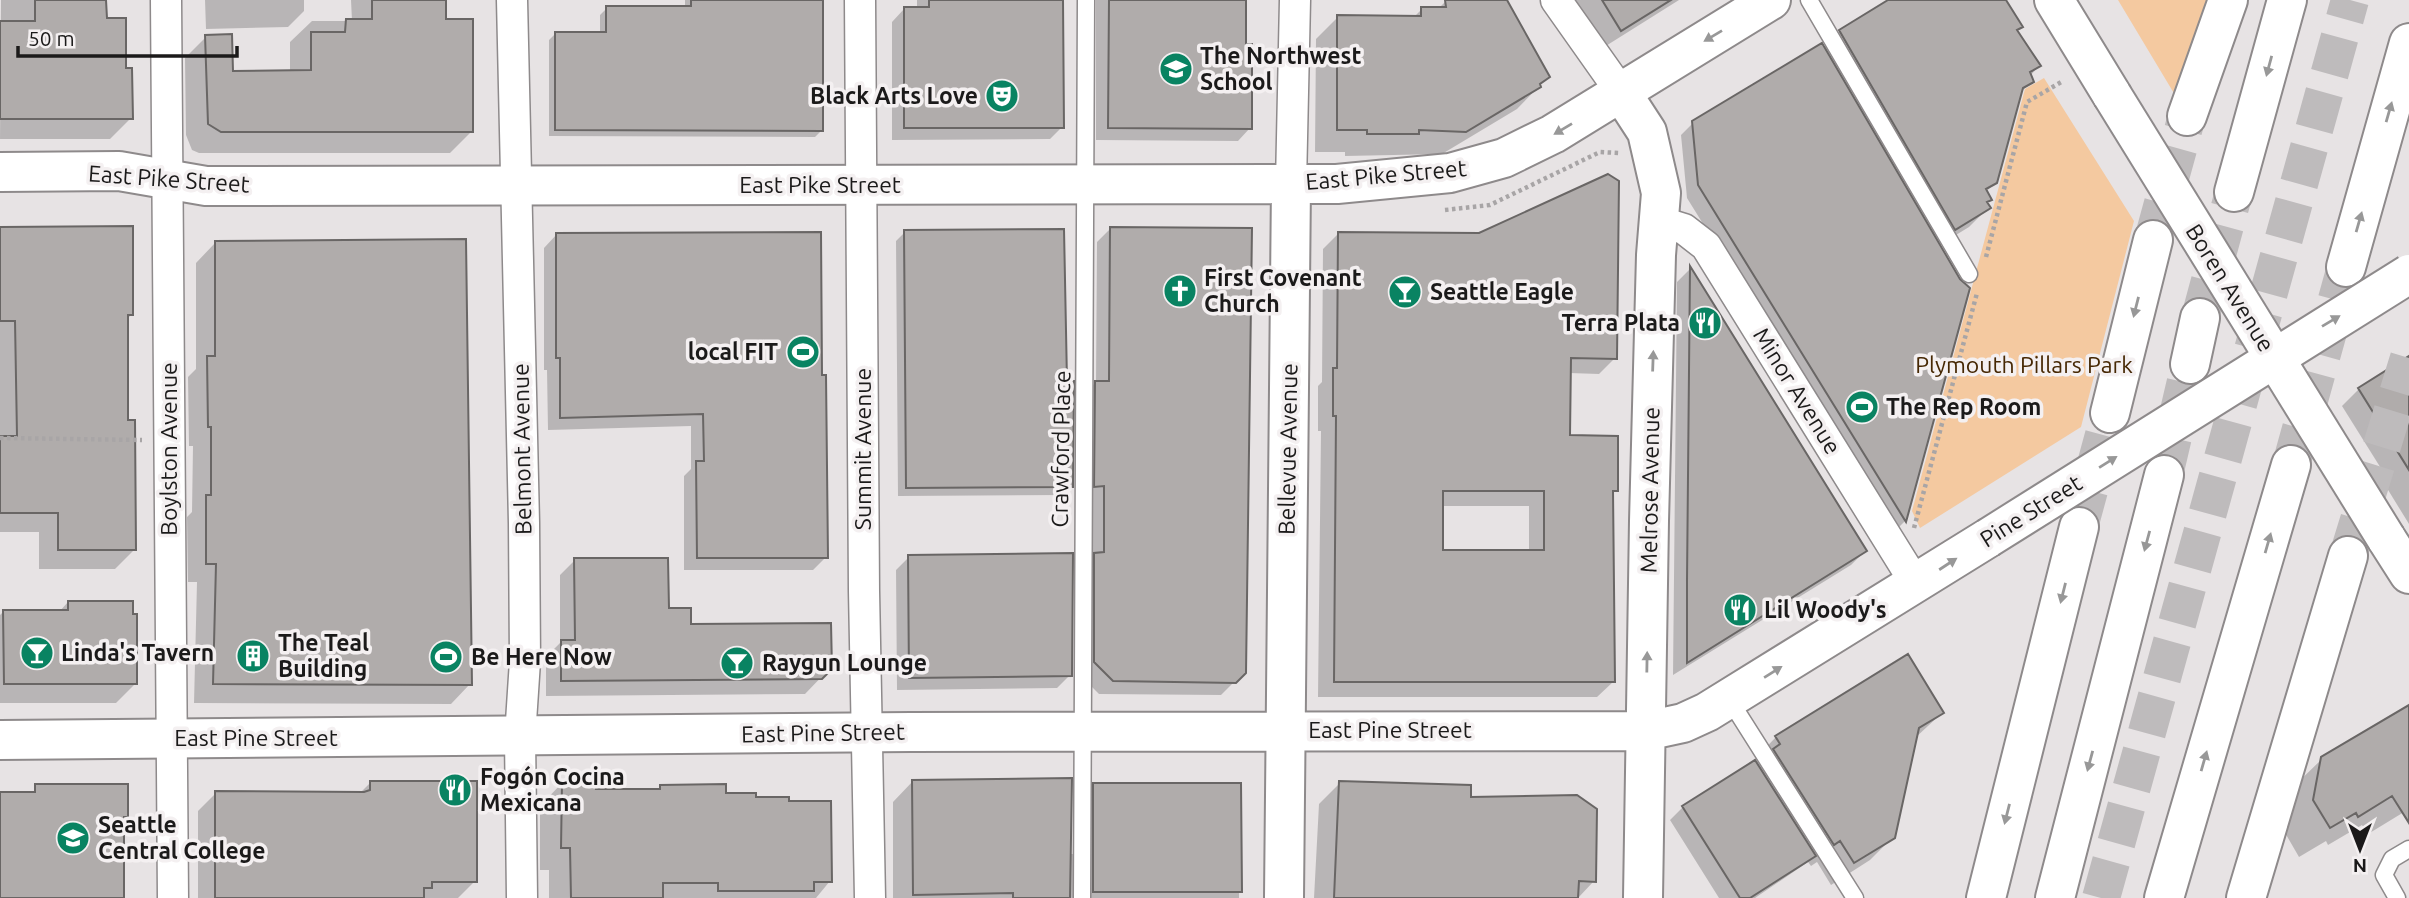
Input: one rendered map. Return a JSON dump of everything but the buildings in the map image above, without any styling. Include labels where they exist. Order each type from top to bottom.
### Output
[{"type":"main road","name":"East Pike Street","points":[[0,172],[119,171],[206,186],[1337,184],[1471,169],[1504,158],[1553,134],[1771,0]]},
{"type":"main road","name":"Boren Avenue","points":[[2054,0],[2409,574]]},
{"type":"main road","points":[[2187,116],[2228,0]]},
{"type":"main road","points":[[2234,192],[2287,0]]},
{"type":"main road","points":[[2346,267],[2409,43]]},
{"type":"main road","name":"Melrose Avenue","points":[[1620,92],[1644,126],[1651,144],[1661,193],[1658,221],[1643,898]]},
{"type":"main road","name":"Bellevue Avenue","points":[[1284,898],[1291,184]]},
{"type":"main road","points":[[2110,413],[2153,240]]},
{"type":"main road","name":"Pine Street","points":[[1646,731],[1683,723],[1729,699],[2409,274]]},
{"type":"main road","points":[[2190,364],[2200,318]]},
{"type":"main road","points":[[2164,898],[2291,465]]},
{"type":"main road","points":[[2055,898],[2164,475]]},
{"type":"main road","points":[[1986,898],[2079,527]]},
{"type":"main road","points":[[2246,898],[2347,556]]},
{"type":"main road","name":"East Pine Street","points":[[0,740],[1285,730],[1646,731]]},
{"type":"main road","points":[[2185,827],[2195,898]]},
{"type":"street","name":"Boylston Avenue","points":[[166,0],[173,898]]},
{"type":"street","name":"Belmont Avenue","points":[[512,0],[524,523],[524,661],[520,737],[522,898]]},
{"type":"street","name":"Summit Avenue","points":[[860,0],[870,898]]},
{"type":"street","name":"Bellevue Avenue","points":[[1291,184],[1294,0]]},
{"type":"street","points":[[1556,0],[1620,92]]},
{"type":"street","name":"Minor Avenue","points":[[1658,221],[1684,229],[1706,246],[1916,584]]},
{"type":"lane","name":"Crawford Place","points":[[1082,898],[1086,0]]},
{"type":"lane","points":[[1809,0],[1969,274]]},
{"type":"lane","points":[[1729,699],[1855,898]]},
{"type":"lane","points":[[2397,898],[2384,875],[2392,859],[2409,849]]},
{"type":"path","points":[[1984,264],[2027,102],[2063,81]]},
{"type":"path","points":[[1594,155],[1604,152],[1629,155]]},
{"type":"path","points":[[1911,533],[1978,290]]},
{"type":"path","points":[[0,438],[142,440]]},
{"type":"green space","points":[[2118,0],[2208,0],[2175,95]]},
{"type":"green space","name":"Plymouth Pillars Park","points":[[2044,78],[2134,221],[2081,427],[1920,528],[1912,511],[2025,89]]},
{"type":"tunnel","points":[[2101,898],[2350,0]]},
{"type":"tunnel","points":[[2153,240],[2187,116]]},
{"type":"tunnel","points":[[2200,318],[2234,192]]},
{"type":"tunnel","points":[[2291,465],[2346,267]]},
{"type":"tunnel","points":[[2348,556],[2409,358]]},
{"type":"tunnel","points":[[2164,475],[2190,364]]},
{"type":"tunnel","points":[[2079,527],[2110,413]]},
{"type":"place","name":"The Northwest School","points":[[1176,69]]},
{"type":"place","name":"Black Arts Love","points":[[1002,96]]},
{"type":"place","name":"First Covenant Church","points":[[1180,291]]},
{"type":"place","name":"Seattle Eagle","points":[[1405,292]]},
{"type":"place","name":"Terra Plata","points":[[1705,323]]},
{"type":"place","name":"local FIT","points":[[803,352]]},
{"type":"place","name":"The Rep Room","points":[[1862,407]]},
{"type":"place","name":"Lil Woody's","points":[[1740,610]]},
{"type":"place","name":"Linda's Tavern","points":[[37,653]]},
{"type":"place","name":"The Teal Building","points":[[253,656]]},
{"type":"place","name":"Be Here Now","points":[[446,657]]},
{"type":"place","name":"Raygun Lounge","points":[[737,663]]},
{"type":"place","name":"Fogón Cocina Mexicana","points":[[455,790]]},
{"type":"place","name":"Seattle Central College","points":[[73,838]]}]
